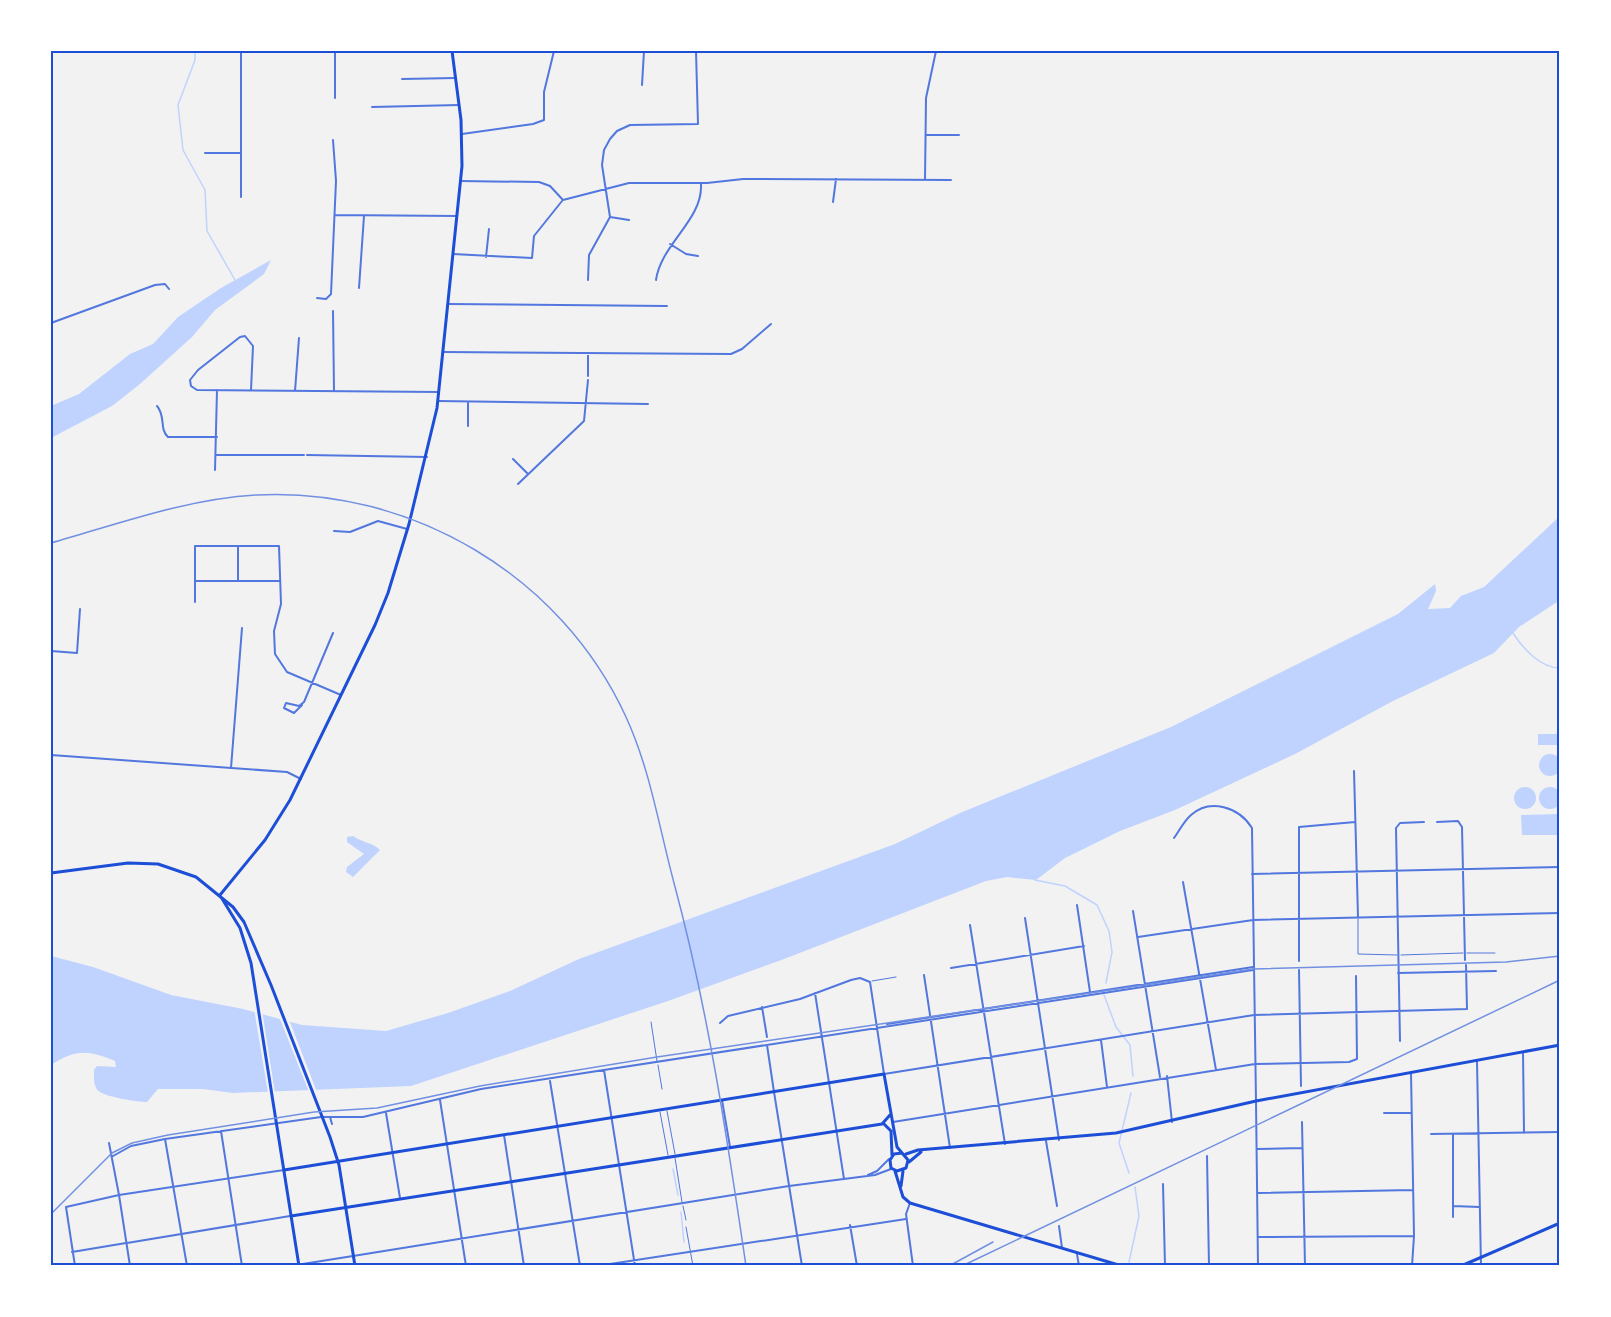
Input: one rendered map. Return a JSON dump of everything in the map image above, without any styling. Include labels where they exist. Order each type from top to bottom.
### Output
[{"type":"main road","points":[[220,895],[265,840],[301,779],[341,695],[384,604],[427,457],[438,401],[460,181],[462,134],[452,51]]},
{"type":"main road","points":[[51,873],[128,863],[158,864],[187,873],[227,900],[244,922],[330,1137],[338,1161],[355,1266]]},
{"type":"main road","points":[[220,895],[240,928],[251,963],[298,1265]]},
{"type":"main road","points":[[891,1156],[950,1148],[1059,1140],[1116,1133],[1256,1101],[1560,1045]]},
{"type":"main road","points":[[284,1170],[884,1074],[897,1146],[909,1162]]},
{"type":"main road","points":[[291,1216],[882,1124],[888,1120],[890,1113]]},
{"type":"main road","points":[[882,1124],[890,1129],[889,1163],[894,1170],[903,1197],[910,1203],[1122,1266]]},
{"type":"main road","points":[[901,1187],[904,1170],[909,1162],[923,1151]]},
{"type":"main road","points":[[894,1170],[904,1170]]},
{"type":"main road","points":[[1461,1266],[1560,1223]]},
{"type":"street","points":[[241,51],[241,197]]},
{"type":"street","points":[[335,51],[335,98]]},
{"type":"street","points":[[462,134],[532,124],[544,120],[544,92],[554,51]]},
{"type":"street","points":[[642,85],[644,51]]},
{"type":"street","points":[[588,280],[589,255],[610,217],[603,155],[609,139],[617,131],[635,124],[698,124],[696,51]]},
{"type":"street","points":[[926,180],[926,99],[936,51]]},
{"type":"street","points":[[402,79],[455,78]]},
{"type":"street","points":[[372,107],[459,105]]},
{"type":"street","points":[[926,135],[959,135]]},
{"type":"street","points":[[317,298],[326,298],[331,294],[335,215],[333,140]]},
{"type":"street","points":[[205,153],[240,153]]},
{"type":"street","points":[[453,254],[532,258],[534,236],[563,200],[628,183],[701,183],[743,179],[951,180]]},
{"type":"street","points":[[833,202],[836,179]]},
{"type":"street","points":[[460,181],[539,182],[550,186],[563,200]]},
{"type":"street","points":[[656,280],[662,257],[698,205],[701,183]]},
{"type":"street","points":[[335,215],[457,216]]},
{"type":"street","points":[[359,288],[364,215]]},
{"type":"street","points":[[610,217],[629,220]]},
{"type":"street","points":[[486,257],[489,229]]},
{"type":"street","points":[[670,244],[686,254],[698,256]]},
{"type":"street","points":[[51,323],[155,285],[165,284],[169,289]]},
{"type":"street","points":[[448,304],[667,306]]},
{"type":"street","points":[[333,311],[334,391]]},
{"type":"street","points":[[443,352],[731,354],[742,349],[771,324]]},
{"type":"street","points":[[251,390],[253,346],[248,338],[243,336],[191,378],[190,384],[194,389],[217,390],[439,392]]},
{"type":"street","points":[[295,391],[299,338]]},
{"type":"street","points":[[518,484],[582,423],[587,404],[588,353]]},
{"type":"street","points":[[216,471],[217,390]]},
{"type":"street","points":[[438,401],[648,404]]},
{"type":"street","points":[[468,402],[468,426]]},
{"type":"street","points":[[158,406],[162,413],[163,432],[168,437],[217,437]]},
{"type":"street","points":[[216,455],[427,457]]},
{"type":"street","points":[[513,459],[528,474]]},
{"type":"street","points":[[334,531],[350,532],[378,521],[407,529]]},
{"type":"street","points":[[195,602],[195,546],[279,546],[281,604],[273,643],[275,654],[287,672],[341,695]]},
{"type":"street","points":[[238,546],[238,581]]},
{"type":"street","points":[[195,581],[281,580]]},
{"type":"street","points":[[51,651],[77,653],[80,609]]},
{"type":"street","points":[[231,768],[242,628]]},
{"type":"street","points":[[302,705],[288,703],[284,708],[297,712],[302,705],[333,633]]},
{"type":"street","points":[[51,755],[286,772],[301,779]]},
{"type":"street","points":[[1354,771],[1358,917]]},
{"type":"street","points":[[1174,838],[1191,815],[1214,805],[1223,806],[1239,814],[1251,825],[1258,1266]]},
{"type":"street","points":[[1299,961],[1299,827],[1355,822]]},
{"type":"street","points":[[1400,1041],[1397,825],[1424,822]]},
{"type":"street","points":[[1437,822],[1460,822],[1466,915],[1466,960]]},
{"type":"street","points":[[1252,874],[1560,867]]},
{"type":"street","points":[[1183,882],[1216,1070]]},
{"type":"street","points":[[1077,905],[1091,993]]},
{"type":"street","points":[[1133,911],[1160,1077]]},
{"type":"street","points":[[1138,937],[1253,920],[1560,914]]},
{"type":"street","points":[[1025,918],[1059,1140]]},
{"type":"street","points":[[970,925],[1005,1144]]},
{"type":"street","points":[[951,968],[1084,946]]},
{"type":"street","points":[[720,1023],[728,1016],[800,999],[856,978],[870,982],[884,1074],[1254,1015],[1467,1009],[1466,965]]},
{"type":"street","points":[[113,1156],[131,1146],[165,1139],[330,1117],[363,1117],[440,1101],[481,1089],[1253,968]]},
{"type":"street","points":[[1299,970],[1301,1086]]},
{"type":"street","points":[[1398,973],[1496,971]]},
{"type":"street","points":[[924,975],[950,1148]]},
{"type":"street","points":[[892,1122],[1160,1077],[1255,1064],[1349,1062],[1358,1059],[1356,976]]},
{"type":"street","points":[[815,993],[844,1179]]},
{"type":"street","points":[[762,1007],[767,1037]]},
{"type":"street","points":[[1101,1040],[1107,1087]]},
{"type":"street","points":[[768,1045],[802,1266]]},
{"type":"street","points":[[1523,1052],[1524,1133]]},
{"type":"street","points":[[1478,1061],[1479,1207],[1482,1266]]},
{"type":"street","points":[[604,1070],[635,1266]]},
{"type":"street","points":[[1411,1073],[1414,1236],[1412,1266]]},
{"type":"street","points":[[1167,1076],[1172,1122]]},
{"type":"street","points":[[550,1080],[580,1266]]},
{"type":"street","points":[[722,1100],[730,1147]]},
{"type":"street","points":[[440,1101],[466,1266]]},
{"type":"street","points":[[386,1113],[400,1198]]},
{"type":"street","points":[[1384,1113],[1411,1113]]},
{"type":"street","points":[[330,1117],[332,1124]]},
{"type":"street","points":[[1302,1122],[1305,1266]]},
{"type":"street","points":[[221,1131],[242,1266]]},
{"type":"street","points":[[1431,1134],[1560,1132]]},
{"type":"street","points":[[1453,1134],[1453,1217]]},
{"type":"street","points":[[504,1135],[524,1266]]},
{"type":"street","points":[[165,1139],[187,1266]]},
{"type":"street","points":[[1046,1141],[1057,1206]]},
{"type":"street","points":[[109,1143],[130,1266]]},
{"type":"street","points":[[1257,1149],[1302,1148]]},
{"type":"street","points":[[865,1176],[878,1171],[891,1156]]},
{"type":"street","points":[[1207,1156],[1209,1266]]},
{"type":"street","points":[[75,1266],[66,1210],[70,1204],[284,1170]]},
{"type":"street","points":[[290,1266],[894,1170]]},
{"type":"street","points":[[1163,1184],[1165,1266]]},
{"type":"street","points":[[1258,1193],[1413,1190]]},
{"type":"street","points":[[908,1266],[913,1266],[906,1219],[906,1211],[910,1203]]},
{"type":"street","points":[[1453,1206],[1479,1207]]},
{"type":"street","points":[[72,1252],[291,1216]]},
{"type":"street","points":[[597,1266],[850,1225],[906,1219]]},
{"type":"street","points":[[850,1225],[857,1266]]},
{"type":"street","points":[[1059,1226],[1062,1248]]},
{"type":"street","points":[[1258,1237],[1414,1236]]},
{"type":"street","points":[[1077,1253],[1079,1266]]},
{"type":"lane","points":[[1358,917],[1358,954],[1495,953]]},
{"type":"lane","points":[[870,982],[896,977]]},
{"type":"lane","points":[[651,1022],[662,1089]]},
{"type":"lane","points":[[667,1109],[686,1221]]},
{"type":"lane","points":[[660,1110],[668,1156]]},
{"type":"lane","points":[[686,1227],[693,1266]]},
{"type":"water","points":[[271,260],[264,274],[215,310],[192,337],[140,384],[112,406],[51,438],[51,406],[79,394],[130,354],[153,344],[178,317],[221,288]]},
{"type":"water","points":[[1560,516],[1560,600],[1519,627],[1494,653],[1391,702],[1295,754],[1175,810],[1120,831],[1065,858],[1036,880],[1007,877],[986,881],[668,1001],[411,1086],[233,1093],[203,1089],[158,1089],[147,1102],[143,1102],[109,1096],[96,1088],[94,1070],[97,1066],[116,1067],[115,1061],[82,1053],[68,1056],[51,1065],[51,956],[93,967],[171,995],[243,1009],[302,1025],[386,1031],[448,1013],[510,991],[579,959],[895,844],[960,813],[1171,727],[1398,614],[1435,584],[1436,591],[1428,609],[1450,608],[1461,596],[1484,587]]},
{"type":"water","points":[[1538,734],[1560,734],[1560,745],[1538,745]]},
{"type":"water","points":[[1550,754],[1558,757],[1561,765],[1558,773],[1550,776],[1542,773],[1539,765],[1542,757]]},
{"type":"water","points":[[1521,787],[1529,787],[1536,794],[1536,802],[1529,809],[1521,809],[1514,802],[1514,794]]},
{"type":"water","points":[[1550,787],[1558,790],[1561,798],[1558,806],[1550,809],[1542,806],[1539,798],[1542,790]]},
{"type":"water","points":[[1558,814],[1558,835],[1522,835],[1521,815]]},
{"type":"water","points":[[353,836],[380,850],[353,877],[346,872],[347,867],[364,854],[347,842],[347,837]]},
{"type":"pier","points":[[254,1009],[262,1010],[275,1093],[268,1093]]},
{"type":"pier","points":[[278,1014],[288,1017],[317,1092],[309,1092]]},
{"type":"waterway","points":[[195,51],[195,60],[178,105],[183,150],[205,190],[207,231],[235,280]]},
{"type":"waterway","points":[[1513,633],[1539,661],[1560,668]]},
{"type":"waterway","points":[[1035,880],[1065,886],[1097,905],[1109,931],[1112,952],[1106,983]]},
{"type":"waterway","points":[[1104,995],[1116,1027],[1130,1045],[1133,1076]]},
{"type":"waterway","points":[[1129,1173],[1119,1143],[1131,1093]]},
{"type":"waterway","points":[[673,1169],[678,1195]]},
{"type":"waterway","points":[[1129,1262],[1139,1216],[1135,1187]]},
{"type":"waterway","points":[[681,1212],[684,1242]]},
{"type":"railway","points":[[51,543],[152,513],[230,497],[314,496],[370,506],[424,524],[475,550],[521,582],[563,621],[598,666],[626,717],[648,778],[707,1026],[746,1266]]},
{"type":"railway","points":[[51,1214],[112,1153],[132,1143],[168,1135],[314,1112],[377,1108],[480,1086],[657,1057],[1253,969],[1506,962],[1560,956]]},
{"type":"railway","points":[[962,1266],[1560,980]]},
{"type":"railway","points":[[949,1266],[993,1242]]}]
